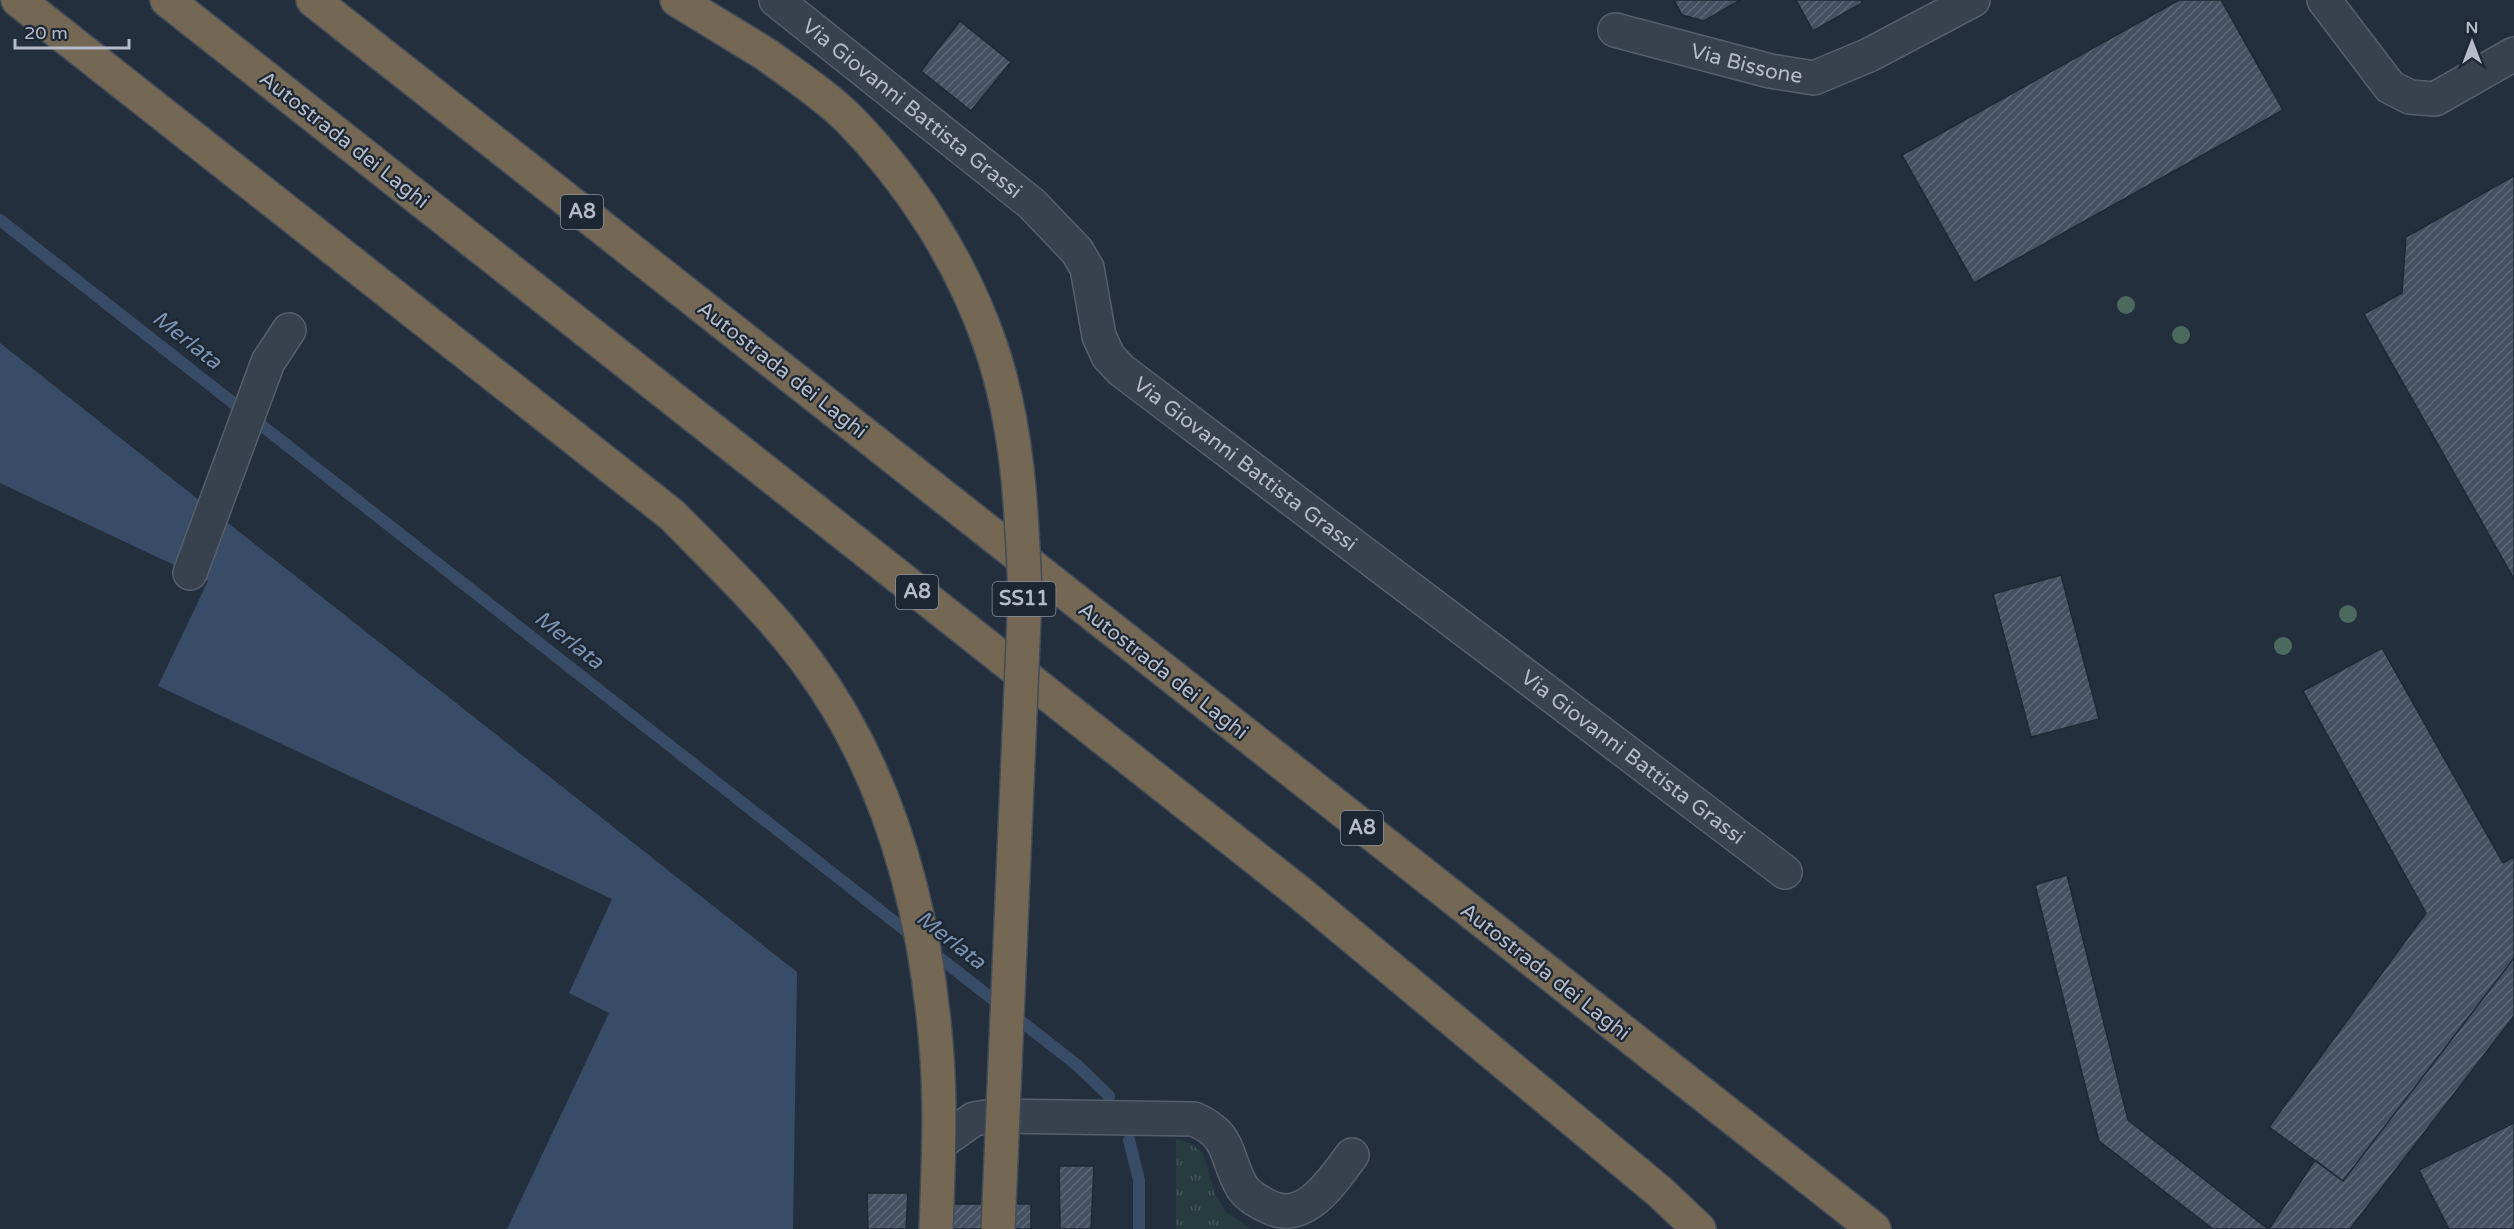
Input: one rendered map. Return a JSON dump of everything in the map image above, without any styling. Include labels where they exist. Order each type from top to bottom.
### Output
[{"type":"highway","points":[[18,0],[672,516],[767,614],[807,661],[843,715],[870,771],[901,852],[925,957],[937,1058],[936,1229]]},
{"type":"highway","name":"Autostrada dei Laghi","points":[[167,0],[1300,893],[1660,1192],[1699,1229]]},
{"type":"highway","name":"Autostrada dei Laghi","points":[[313,0],[1874,1229]]},
{"type":"highway","name":"SS11","points":[[677,0],[767,55],[847,118],[909,189],[932,224],[971,301],[990,344],[1004,394],[1020,498],[1024,595],[998,1229]]},
{"type":"street","name":"Via Giovanni Battista Grassi","points":[[776,0],[1032,204],[1077,251],[1087,268],[1100,336],[1108,356],[1121,370],[1785,872]]},
{"type":"street","name":"Via Bissone","points":[[1615,30],[1770,70],[1814,78],[1869,55],[1973,0]]},
{"type":"street","points":[[2324,0],[2390,87],[2410,97],[2435,99],[2514,54]]},
{"type":"street","points":[[190,573],[268,362],[289,330]]},
{"type":"street","points":[[947,1137],[960,1126],[974,1119],[992,1116],[1194,1119],[1210,1126],[1222,1137],[1236,1176],[1244,1190],[1255,1200],[1271,1209],[1288,1210],[1306,1205],[1323,1193],[1352,1155]]},
{"type":"green space","points":[[1176,1139],[1190,1143],[1203,1153],[1215,1195],[1226,1212],[1251,1229],[1176,1229]]},
{"type":"water","points":[[0,343],[797,972],[793,1229],[507,1229],[609,1013],[569,993],[612,899],[158,686],[208,581],[0,483]]},
{"type":"building","points":[[1674,0],[1740,0],[1704,21],[1682,15]]},
{"type":"building","points":[[1796,0],[1861,0],[1862,3],[1813,31]]},
{"type":"building","points":[[2179,0],[2221,0],[2283,110],[1974,283],[1902,155]]},
{"type":"building","points":[[960,21],[1011,62],[971,111],[921,71]]},
{"type":"building","points":[[2514,176],[2514,579],[2364,314],[2402,293],[2406,237]]},
{"type":"building","points":[[2061,575],[2099,719],[2031,737],[1993,594]]},
{"type":"building","points":[[2382,648],[2503,863],[2514,857],[2514,958],[2343,1181],[2269,1127],[2426,913],[2303,691]]},
{"type":"building","points":[[2067,875],[2128,1120],[2268,1229],[2213,1229],[2099,1141],[2035,885]]},
{"type":"building","points":[[2514,958],[2514,1016],[2350,1229],[2269,1229],[2315,1160],[2343,1181]]},
{"type":"building","points":[[2514,1123],[2514,1229],[2449,1229],[2419,1170]]},
{"type":"building","points":[[1059,1166],[1094,1166],[1091,1229],[1060,1229]]},
{"type":"building","points":[[867,1193],[908,1193],[906,1229],[868,1229]]},
{"type":"building","points":[[928,1204],[1031,1204],[1031,1229],[928,1229]]},
{"type":"waterway","name":"Merlata","points":[[0,220],[915,938]]},
{"type":"waterway","name":"Merlata","points":[[931,951],[1077,1065],[1109,1096]]},
{"type":"waterway","name":"Merlata","points":[[1129,1140],[1139,1180],[1139,1229]]}]
